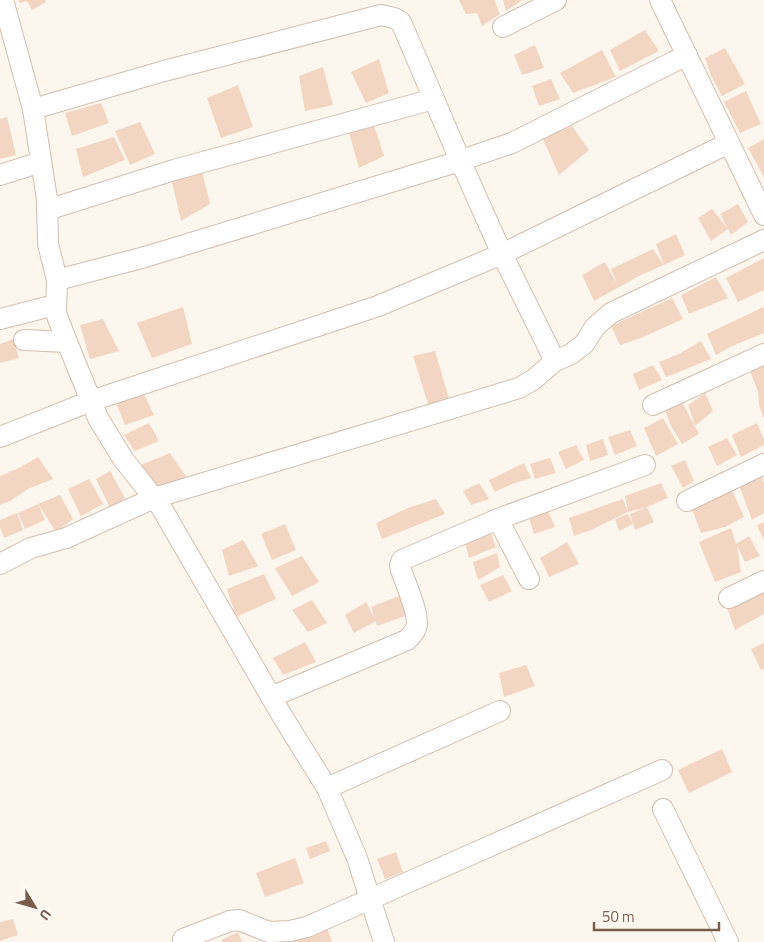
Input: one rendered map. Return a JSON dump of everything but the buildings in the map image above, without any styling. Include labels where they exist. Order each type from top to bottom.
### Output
[{"type":"street","points":[[3,0],[7,39],[33,109],[47,210],[48,244],[56,280],[56,313],[67,342],[98,418],[123,460],[154,498],[179,537],[271,697],[327,788],[357,858],[384,942]]},
{"type":"street","points":[[503,27],[556,0]]},
{"type":"street","points":[[660,0],[764,215]]},
{"type":"street","points":[[33,109],[164,71],[381,15],[394,18],[401,22],[502,254],[556,361]]},
{"type":"street","points":[[56,280],[145,257],[512,143],[687,55]]},
{"type":"street","points":[[47,210],[174,170],[434,98]]},
{"type":"street","points":[[0,437],[91,401],[378,306],[502,254],[729,143]]},
{"type":"street","points":[[0,175],[41,162]]},
{"type":"street","points":[[0,564],[31,548],[66,538],[154,498],[519,388],[533,380],[556,361],[571,354],[584,344],[595,327],[611,313],[764,240]]},
{"type":"street","points":[[0,319],[55,305]]},
{"type":"street","points":[[24,340],[67,342]]},
{"type":"street","points":[[653,405],[764,354]]},
{"type":"street","points":[[688,501],[764,464]]},
{"type":"street","points":[[271,697],[407,640],[414,633],[417,624],[411,599],[400,570],[402,560],[498,520],[645,465]]},
{"type":"street","points":[[498,520],[529,580]]},
{"type":"street","points":[[729,598],[764,581]]},
{"type":"street","points":[[327,788],[500,711]]},
{"type":"street","points":[[183,939],[230,921],[239,920],[269,932],[290,932],[307,927],[662,770]]},
{"type":"street","points":[[663,809],[728,942]]}]
